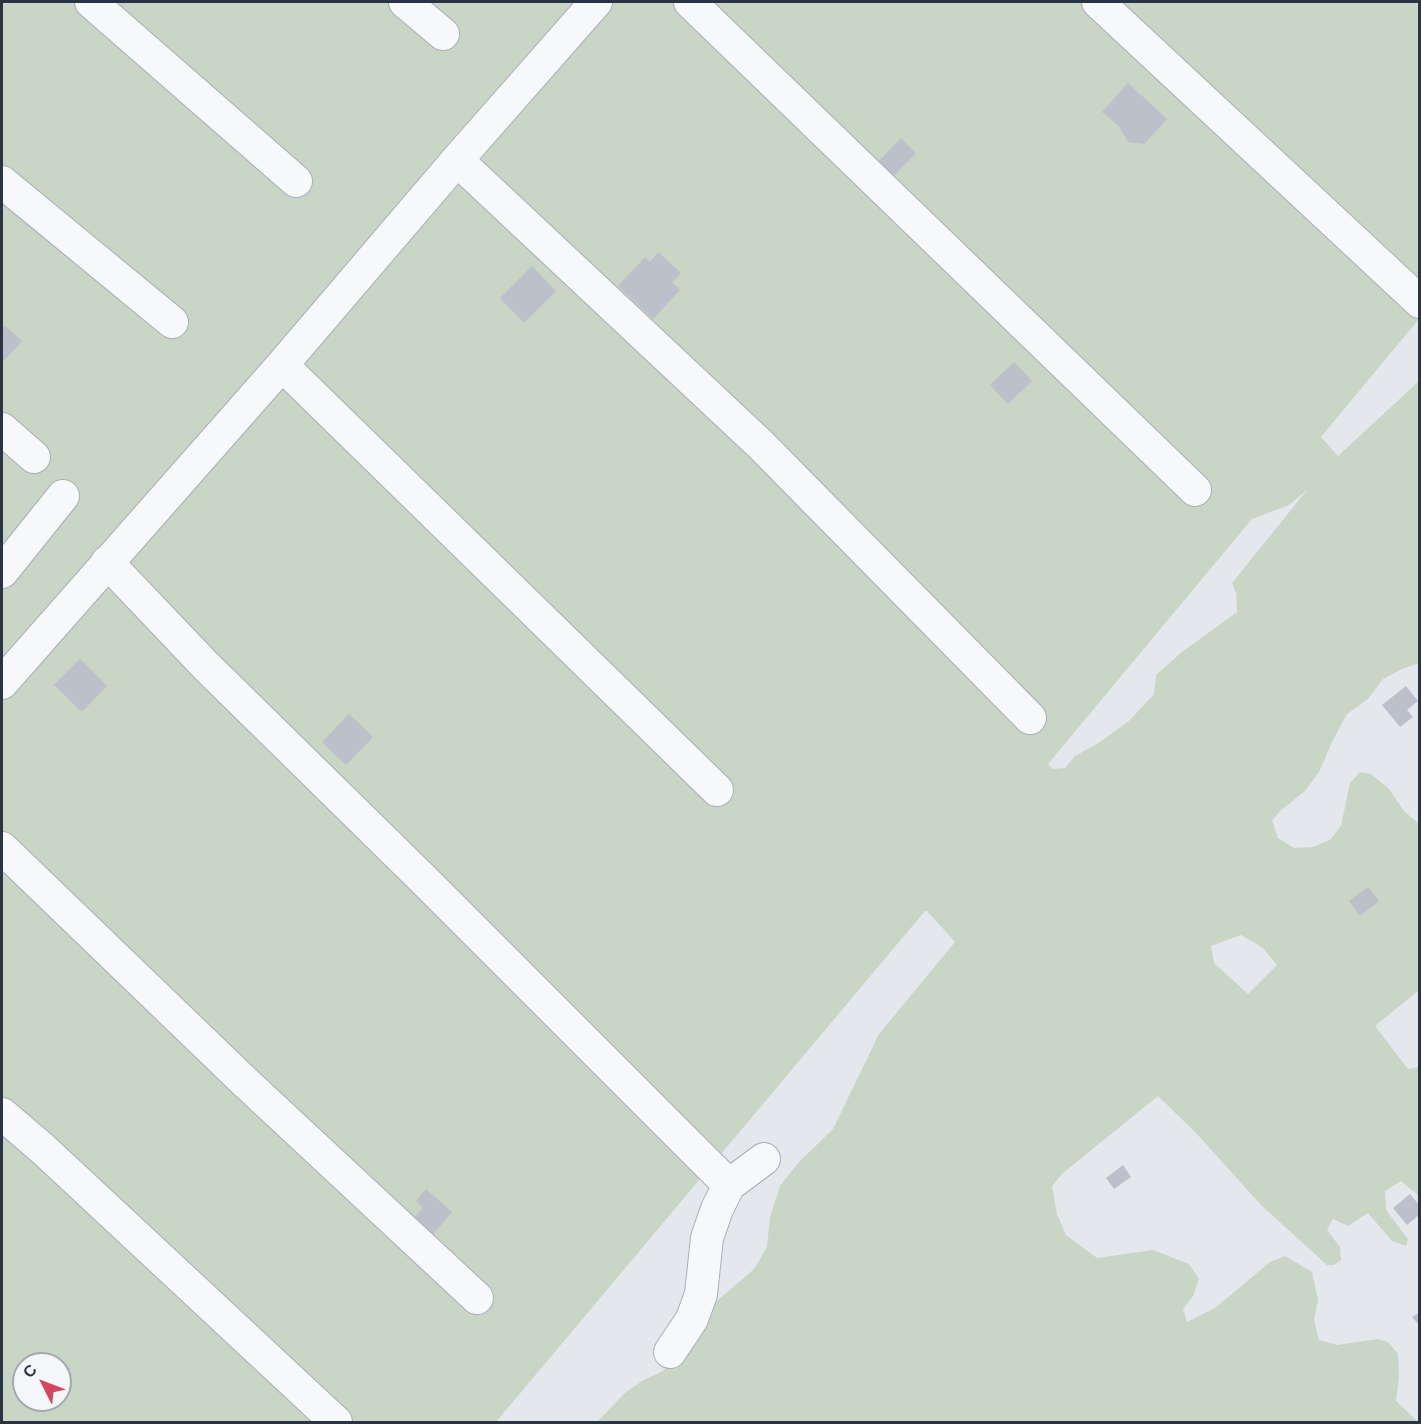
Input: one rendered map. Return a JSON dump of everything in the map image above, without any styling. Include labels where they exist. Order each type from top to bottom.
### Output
[{"type":"street","points":[[91,2],[296,182]]},
{"type":"street","points":[[405,2],[443,34]]},
{"type":"street","points":[[2,683],[282,365],[596,2]]},
{"type":"street","points":[[690,2],[1195,490]]},
{"type":"street","points":[[1098,2],[1419,302]]},
{"type":"street","points":[[457,160],[761,445],[1030,718]]},
{"type":"street","points":[[2,182],[172,322]]},
{"type":"street","points":[[282,365],[717,790]]},
{"type":"street","points":[[2,429],[34,457]]},
{"type":"street","points":[[2,572],[63,496]]},
{"type":"street","points":[[107,562],[206,666],[729,1185]]},
{"type":"street","points":[[2,848],[245,1082],[477,1298]]},
{"type":"street","points":[[2,1114],[43,1149],[336,1422]]},
{"type":"street","points":[[670,1352],[692,1319],[701,1294],[706,1238],[717,1209],[729,1185],[764,1159]]},
{"type":"green space","points":[[2,2],[1419,2],[1419,319],[1321,437],[1338,456],[1419,381],[1419,663],[1383,679],[1368,699],[1347,714],[1319,772],[1305,791],[1280,811],[1272,821],[1278,838],[1294,848],[1313,847],[1330,840],[1341,826],[1350,783],[1360,772],[1371,774],[1389,789],[1404,811],[1419,824],[1419,990],[1375,1026],[1408,1069],[1419,1067],[1419,1196],[1401,1181],[1385,1191],[1386,1210],[1408,1239],[1406,1246],[1392,1241],[1368,1213],[1348,1226],[1333,1219],[1327,1230],[1340,1247],[1341,1260],[1334,1265],[1327,1265],[1261,1205],[1196,1133],[1158,1096],[1063,1173],[1052,1186],[1057,1214],[1066,1235],[1097,1258],[1153,1250],[1189,1264],[1199,1279],[1193,1296],[1183,1309],[1187,1322],[1215,1308],[1270,1262],[1285,1256],[1312,1272],[1318,1300],[1314,1320],[1319,1340],[1337,1345],[1378,1339],[1388,1342],[1398,1354],[1399,1376],[1396,1401],[1418,1422],[597,1422],[625,1393],[642,1381],[663,1371],[682,1350],[704,1312],[754,1269],[767,1247],[770,1217],[780,1186],[798,1163],[833,1129],[879,1034],[955,942],[925,911],[496,1422],[2,1422]],"holes":[[[1307,490],[1232,583],[1236,593],[1237,612],[1182,652],[1156,675],[1154,694],[1130,720],[1100,742],[1075,756],[1065,768],[1053,769],[1048,764],[1252,519],[1289,505]],[[1241,935],[1263,948],[1277,965],[1248,994],[1214,963],[1211,946]]]},
{"type":"building","points":[[1128,83],[1167,119],[1144,144],[1128,142],[1119,126],[1102,112]]},
{"type":"building","points":[[901,138],[916,153],[892,178],[877,163]]},
{"type":"building","points":[[658,252],[681,273],[672,282],[680,290],[653,319],[618,286],[645,257],[650,262]]},
{"type":"building","points":[[532,266],[556,291],[524,323],[500,298]]},
{"type":"building","points":[[5,326],[22,341],[4,361],[2,359],[2,330]]},
{"type":"building","points":[[1014,362],[1032,381],[1008,404],[990,385]]},
{"type":"building","points":[[80,659],[107,686],[82,712],[54,685]]},
{"type":"building","points":[[1406,686],[1418,701],[1407,710],[1413,717],[1400,727],[1382,705]]},
{"type":"building","points":[[349,714],[373,737],[346,765],[322,742]]},
{"type":"building","points":[[1368,887],[1379,901],[1360,916],[1349,901]]},
{"type":"building","points":[[1123,1165],[1131,1177],[1114,1189],[1106,1178]]},
{"type":"building","points":[[426,1189],[452,1212],[430,1238],[411,1221],[423,1208],[416,1201]]},
{"type":"building","points":[[1410,1194],[1420,1206],[1420,1214],[1407,1225],[1393,1208]]},
{"type":"building","points":[[1420,1312],[1420,1326],[1412,1317]]}]
